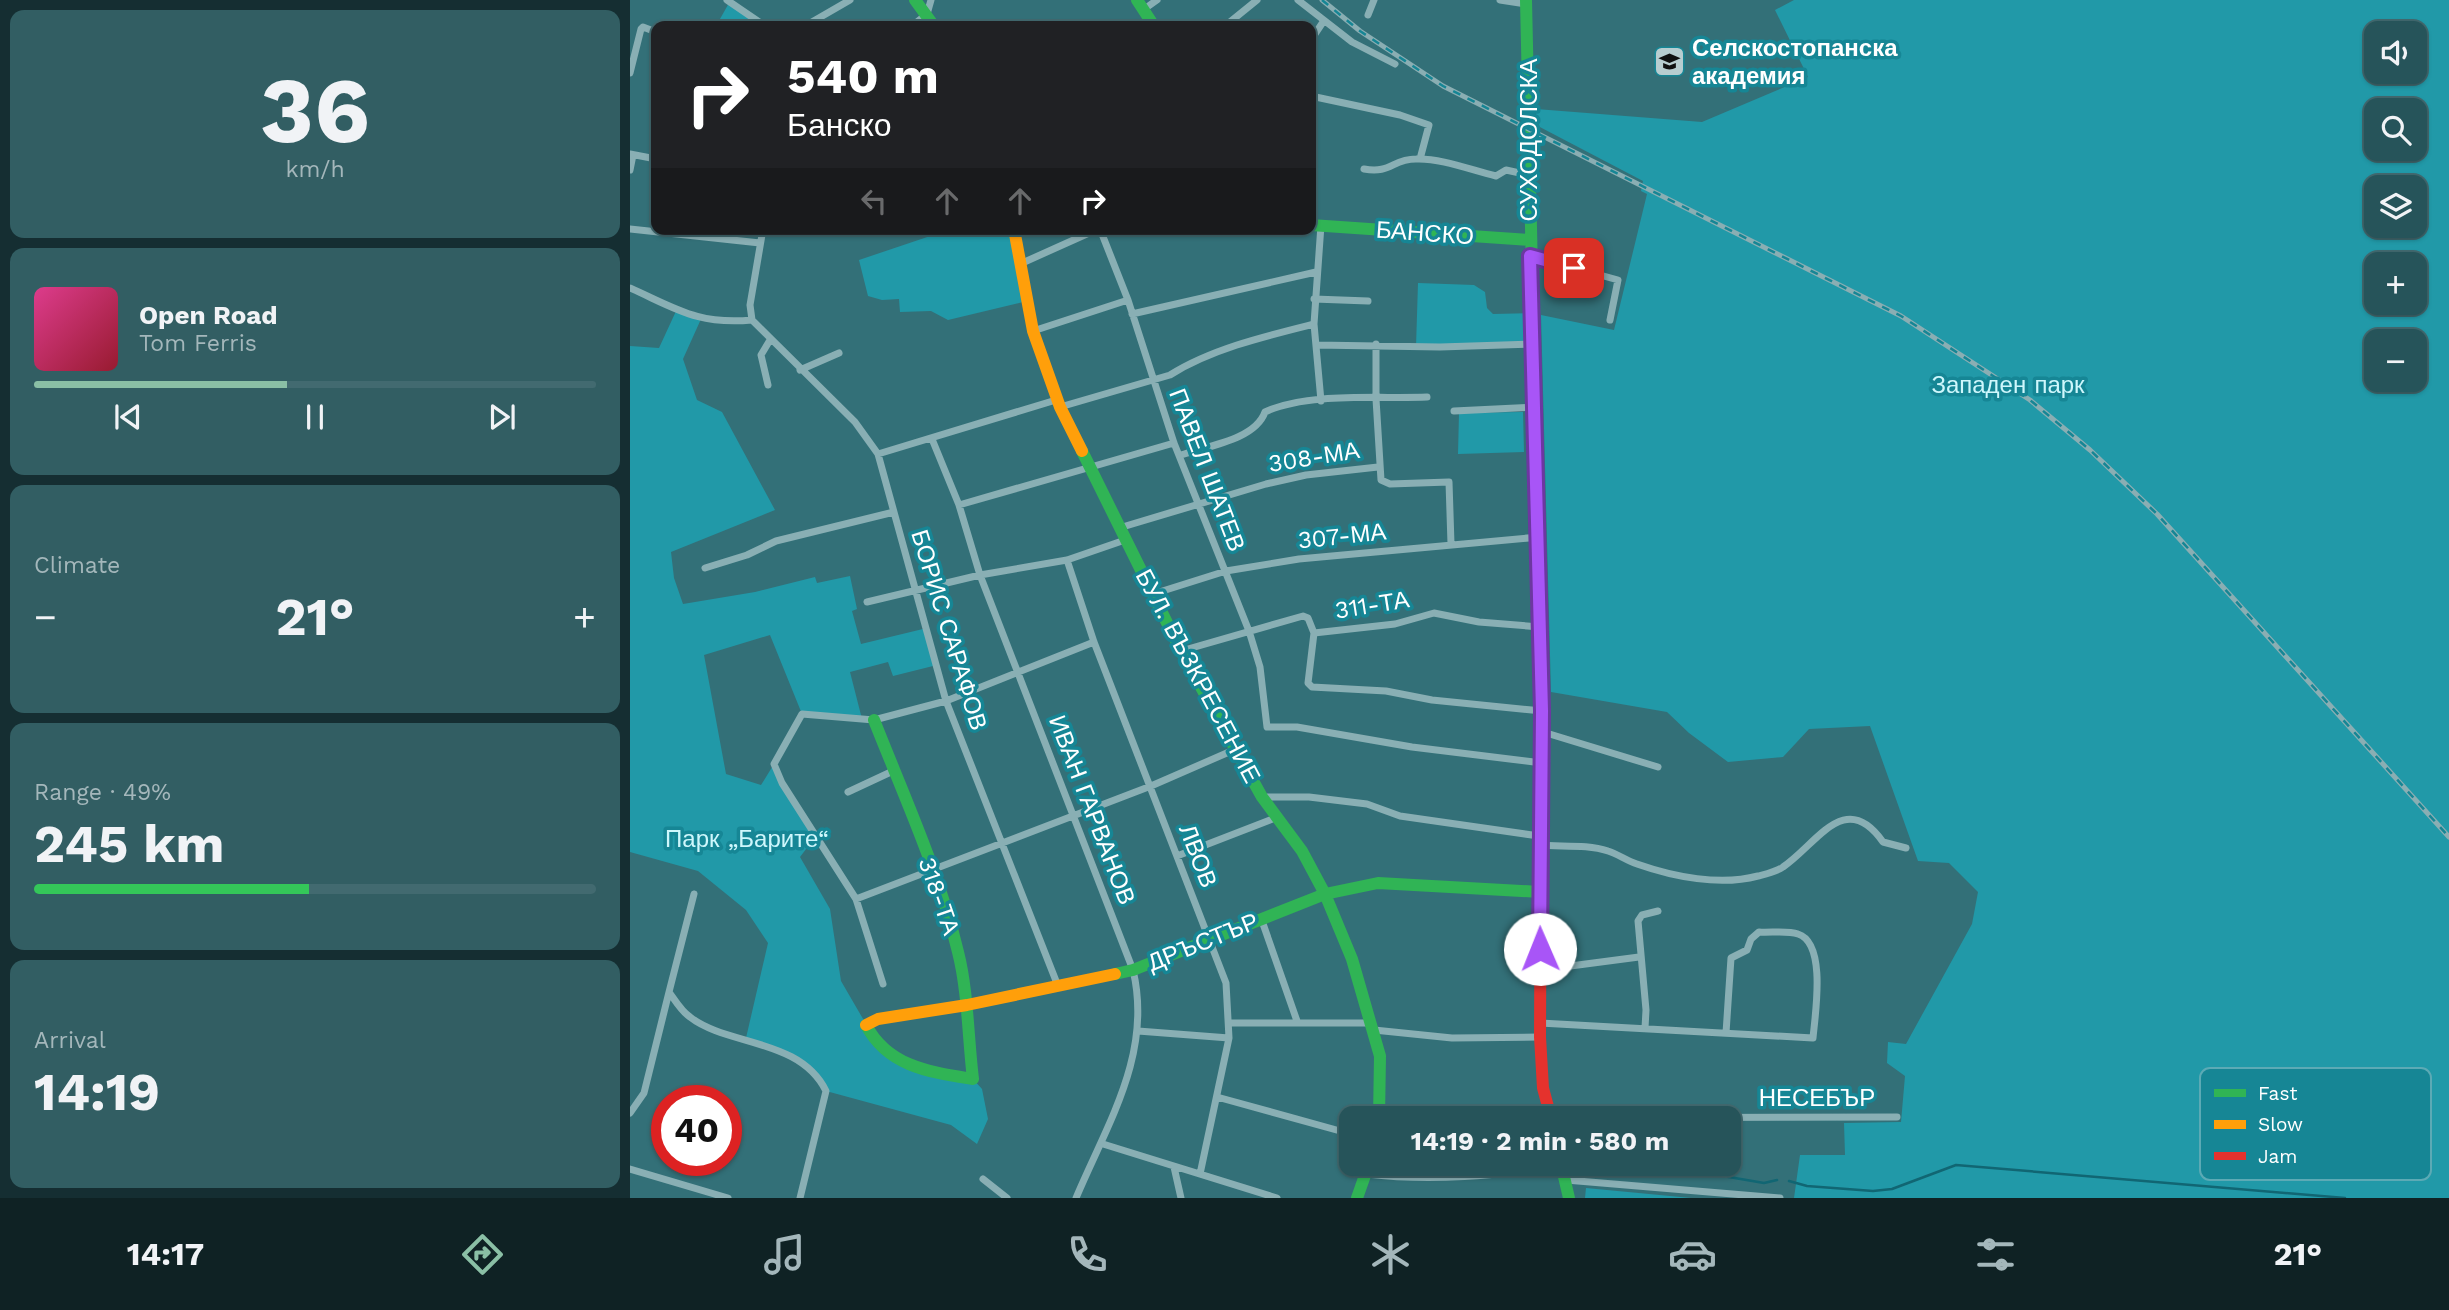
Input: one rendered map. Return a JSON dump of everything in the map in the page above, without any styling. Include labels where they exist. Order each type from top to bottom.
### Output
[{"type":"street","points":[[727,0],[758,21]]},
{"type":"street","points":[[814,21],[850,0]]},
{"type":"street","points":[[915,0],[931,21]]},
{"type":"street","points":[[919,21],[927,15],[931,0]]},
{"type":"street","points":[[1151,21],[1140,5],[1157,0]]},
{"type":"street","points":[[1231,21],[1257,0]]},
{"type":"street","points":[[1298,0],[1352,42],[1395,64]]},
{"type":"street","points":[[1368,15],[1374,0]]},
{"type":"street","points":[[1500,0],[1526,2]]},
{"type":"street","name":"СУХОДОЛСКА","points":[[1526,2],[1543,732],[1539,841],[1540,1037],[1543,1088],[1547,1106]]},
{"type":"street","points":[[1316,32],[1323,22]]},
{"type":"street","points":[[630,73],[643,27],[651,30]]},
{"type":"street","points":[[1316,97],[1400,115],[1429,125],[1420,159]]},
{"type":"street","points":[[630,170],[632,155],[651,158]]},
{"type":"street","points":[[1364,169],[1380,172],[1398,163],[1420,159],[1496,176],[1506,170],[1530,175]]},
{"type":"street","points":[[1316,225],[1314,324],[1321,401]]},
{"type":"street","name":"БАНСКО","points":[[1316,225],[1530,240]]},
{"type":"street","points":[[630,229],[651,231]]},
{"type":"street","points":[[686,235],[760,243]]},
{"type":"street","points":[[630,288],[701,319],[720,323],[752,320],[750,304],[762,235]]},
{"type":"street","name":"БУЛ. ВЪЗКРЕСЕНИЕ","points":[[1015,235],[1033,331],[1058,404],[1181,651],[1262,797],[1302,851],[1325,894],[1352,959],[1373,1026],[1380,1056],[1379,1106]]},
{"type":"street","points":[[1020,264],[1085,235]]},
{"type":"street","name":"ПАВЕЛ ШАТЕВ","points":[[1101,235],[1128,300],[1174,443],[1249,631],[1259,667],[1266,727],[1297,727],[1412,747],[1542,763]]},
{"type":"street","points":[[1530,256],[1618,281],[1610,320]]},
{"type":"street","points":[[1132,314],[1316,272]]},
{"type":"street","points":[[1314,299],[1368,300]]},
{"type":"street","points":[[1033,331],[1128,300]]},
{"type":"street","name":"БОРИС САРАФОВ","points":[[752,320],[855,422],[878,454],[946,701],[1058,986]]},
{"type":"street","points":[[878,454],[1058,404],[1153,381],[1266,336],[1314,324]]},
{"type":"street","points":[[768,385],[761,355],[770,340]]},
{"type":"street","points":[[1317,345],[1377,344],[1399,347],[1534,344]]},
{"type":"street","points":[[1377,344],[1378,467]]},
{"type":"street","points":[[800,370],[839,353]]},
{"type":"street","points":[[1181,455],[1242,434],[1261,422],[1265,412],[1277,407],[1321,401],[1427,397]]},
{"type":"street","points":[[1454,411],[1536,407]]},
{"type":"street","name":"ИВАН ГАРВАНОВ","points":[[932,439],[958,505],[980,575],[1133,970],[1139,997],[1138,1031],[1125,1083],[1103,1144],[1076,1198]]},
{"type":"street","points":[[958,505],[1174,443]]},
{"type":"street","name":"308-МА","points":[[867,602],[980,575],[1067,560],[1199,503],[1307,475],[1378,467],[1381,480],[1390,484],[1449,482],[1451,544]]},
{"type":"street","points":[[705,568],[747,555],[776,541],[894,512]]},
{"type":"street","name":"307-МА","points":[[1153,594],[1226,571],[1299,559],[1539,537]]},
{"type":"street","name":"ЛВОВ","points":[[1067,560],[1094,642],[1226,983],[1229,1038],[1200,1174]]},
{"type":"street","name":"311-ТА","points":[[1181,651],[1303,616],[1308,618],[1314,633],[1395,624],[1434,613],[1479,622],[1540,627]]},
{"type":"street","points":[[1314,633],[1308,683],[1312,687],[1386,691],[1432,700],[1542,711]]},
{"type":"street","points":[[883,984],[856,899],[782,783],[774,764],[803,713],[874,720],[946,701],[1094,642]]},
{"type":"street","name":"318-ТА","points":[[874,720],[931,870],[959,953],[967,1005],[965,1015],[973,1079]]},
{"type":"street","points":[[1543,732],[1658,767]]},
{"type":"street","points":[[856,899],[1074,813],[1151,786],[1236,749]]},
{"type":"street","points":[[848,792],[893,771]]},
{"type":"street","points":[[1262,797],[1309,797],[1367,804],[1401,816],[1607,851],[1637,864],[1703,879],[1728,880],[1780,869],[1823,831],[1844,819],[1859,820],[1871,825],[1883,842],[1906,848]]},
{"type":"street","points":[[1177,856],[1275,818]]},
{"type":"street","name":"ДРЪСТЪР","points":[[973,1079],[909,1068],[872,1041],[866,1024],[878,1019],[967,1005],[1133,970],[1325,894],[1378,883],[1540,892]]},
{"type":"street","points":[[630,1112],[643,1093],[694,894]]},
{"type":"street","points":[[1645,1028],[1646,1010],[1639,957],[1638,921],[1642,915],[1658,911]]},
{"type":"street","points":[[1261,918],[1297,1021]]},
{"type":"street","points":[[1540,1023],[1814,1038],[1818,974],[1810,944],[1799,934],[1759,932],[1751,939],[1747,950],[1731,958],[1726,1033]]},
{"type":"street","points":[[1540,971],[1639,957]]},
{"type":"street","points":[[669,992],[690,1017],[770,1047],[820,1079],[826,1091],[800,1198]]},
{"type":"street","points":[[1229,1023],[1297,1021],[1373,1026],[1452,1038],[1540,1037]]},
{"type":"street","points":[[1138,1031],[1229,1038]]},
{"type":"street","points":[[1217,1097],[1339,1131]]},
{"type":"street","name":"НЕСЕБЪР","points":[[1741,1117],[1897,1117]]},
{"type":"street","points":[[1103,1144],[1277,1198]]},
{"type":"street","points":[[1174,1167],[1181,1198]]},
{"type":"street","points":[[630,1169],[728,1198]]},
{"type":"street","points":[[1357,1198],[1365,1176]]},
{"type":"street","points":[[1394,1176],[1485,1176]]},
{"type":"street","points":[[1565,1176],[1569,1198]]},
{"type":"street","points":[[983,1179],[1007,1198]]},
{"type":"street","points":[[1566,1180],[1780,1198]]},
{"type":"green space","name":"Западен парк","points":[[1794,0],[2449,0],[2449,1198],[1794,1198],[1800,1155],[1845,1155],[1844,1123],[1901,1122],[1905,1076],[1887,1063],[1888,1042],[1906,1044],[1972,924],[1978,892],[1949,863],[1918,861],[1870,726],[1809,729],[1783,757],[1728,762],[1689,733],[1667,712],[1551,692],[1541,315],[1614,330],[1647,194],[1641,191],[1643,181],[1536,125],[1536,109],[1702,122],[1808,77],[1775,10]]},
{"type":"green space","points":[[729,3],[757,21],[719,21]]},
{"type":"green space","points":[[933,235],[1013,235],[1027,301],[948,320],[931,311],[900,312],[899,299],[882,300],[868,296],[859,260]]},
{"type":"green space","points":[[1418,283],[1474,285],[1485,292],[1487,308],[1493,314],[1533,313],[1534,344],[1416,347]]},
{"type":"green space","name":"Парк „Барите“","points":[[677,309],[701,319],[683,359],[697,400],[722,412],[775,510],[671,552],[674,578],[683,604],[755,592],[815,577],[817,583],[850,576],[857,609],[852,611],[861,644],[927,628],[937,665],[893,676],[888,662],[850,672],[862,719],[802,714],[770,635],[704,655],[726,774],[761,785],[774,764],[816,836],[800,857],[830,909],[841,981],[866,1024],[910,1068],[973,1079],[982,1089],[988,1119],[977,1144],[951,1125],[826,1091],[810,1069],[746,1038],[768,943],[746,910],[698,871],[630,852],[630,346],[659,348]]},
{"type":"green space","points":[[1523,412],[1524,452],[1458,454],[1459,413]]},
{"type":"green space","points":[[1586,1188],[1691,1198],[1585,1198]]},
{"type":"waterway","points":[[1789,1181],[1807,1186],[1873,1191],[1892,1189],[1956,1165],[2345,1198]]},
{"type":"waterway","points":[[1723,1176],[1764,1183],[1777,1180]]},
{"type":"railway","points":[[1322,0],[1360,31],[1443,86],[1901,316],[2030,400],[2090,450],[2157,514],[2449,837]]},
{"type":"traffic: fast","points":[[915,0],[930,21]]},
{"type":"traffic: fast","points":[[1137,0],[1151,21]]},
{"type":"traffic: fast","points":[[1526,0],[1538,545]]},
{"type":"traffic: fast","points":[[1316,225],[1530,240]]},
{"type":"traffic: fast","points":[[1082,451],[1181,651],[1262,797],[1302,851],[1325,894],[1352,959],[1380,1056],[1379,1106]]},
{"type":"traffic: fast","points":[[866,1025],[875,1039],[898,1059],[926,1070],[973,1079],[964,983],[950,922],[920,834],[874,720]]},
{"type":"traffic: fast","points":[[1115,974],[1133,970],[1325,894],[1378,883],[1540,892]]},
{"type":"traffic: fast","points":[[1357,1198],[1365,1176]]},
{"type":"traffic: fast","points":[[1564,1176],[1569,1198]]},
{"type":"traffic: slow","points":[[1015,235],[1033,331],[1060,407],[1082,451]]},
{"type":"traffic: slow","points":[[1538,545],[1541,809]]},
{"type":"traffic: slow","points":[[866,1025],[878,1019],[967,1005],[1115,974]]},
{"type":"traffic: jam","points":[[1541,809],[1540,1037],[1543,1088],[1548,1106]]},
{"type":"place","name":"Селскостопанска академия","points":[[1669,62]]},
{"type":"route","points":[[1540,949],[1539,836],[1543,732],[1530,256],[1574,268]]}]
